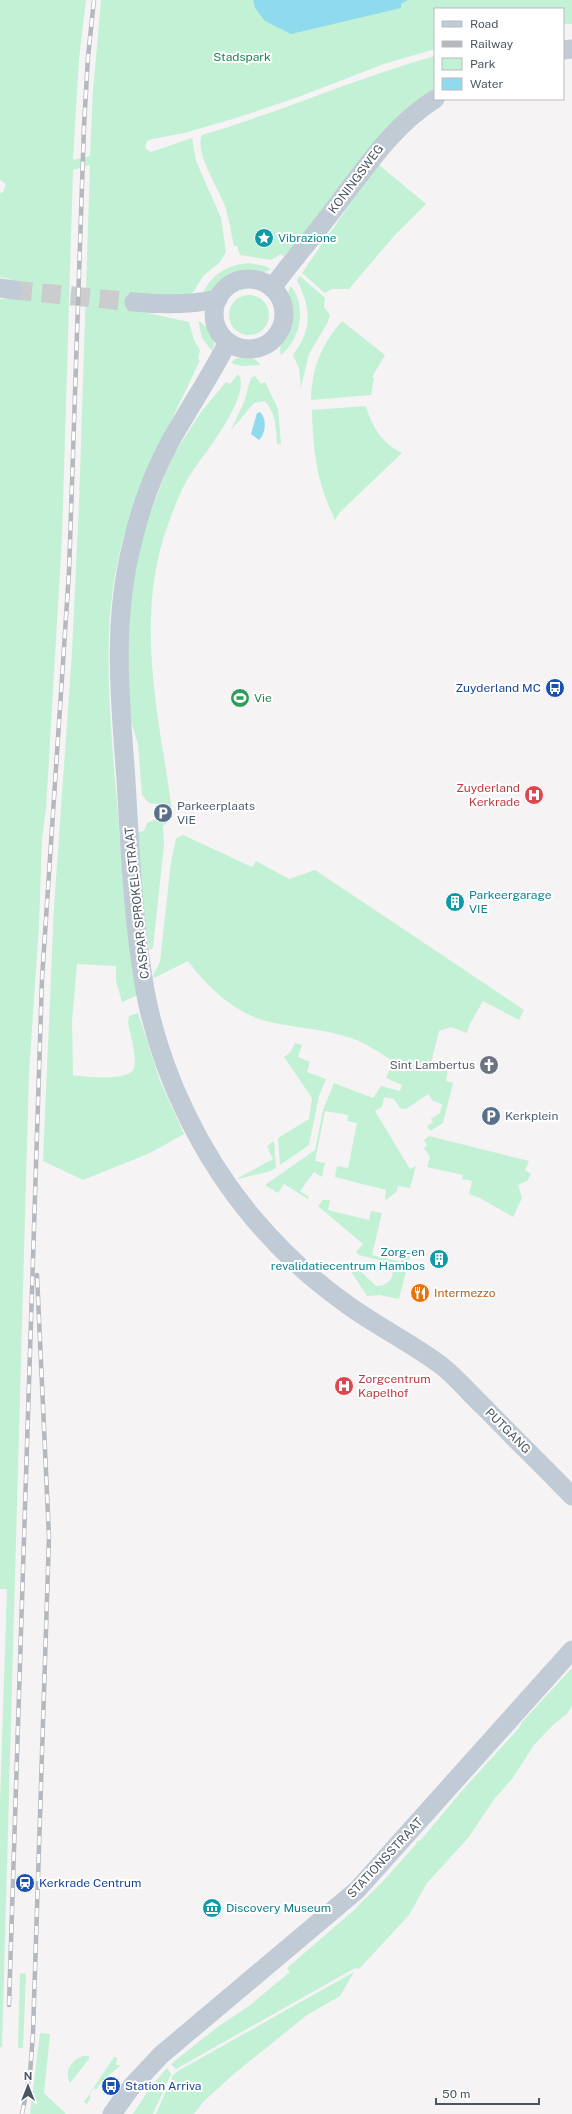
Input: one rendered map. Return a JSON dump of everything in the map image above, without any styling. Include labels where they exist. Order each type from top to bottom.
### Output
[{"type":"main road","name":"KONINGSWEG","points":[[272,288],[340,202],[370,159],[393,132],[421,108],[434,100]]},
{"type":"main road","points":[[242,280],[258,281],[272,288],[278,295],[284,314],[283,324],[273,340],[264,346],[253,349],[240,348],[228,342],[218,330],[214,314],[218,299],[224,290],[232,284],[242,280]]},
{"type":"main road","points":[[134,302],[196,304],[218,299]]},
{"type":"main road","points":[[160,304],[215,322]]},
{"type":"main road","name":"CASPAR SPROKELSTRAAT","points":[[228,342],[202,390],[172,440],[156,474],[137,525],[120,601],[118,638],[121,715],[136,922],[146,991],[163,1055],[192,1125],[226,1181],[255,1220],[326,1289],[346,1304],[443,1367]]},
{"type":"main road","name":"PUTGANG","points":[[443,1367],[572,1496]]},
{"type":"main road","name":"STATIONSSTRAAT","points":[[112,2114],[132,2086],[161,2055],[357,1890],[572,1650]]},
{"type":"green space","name":"Stadspark","points":[[0,0],[86,0],[79,59],[73,160],[90,156],[93,91],[101,0],[572,0],[572,24],[564,24],[564,8],[434,8],[434,49],[384,64],[298,97],[236,118],[184,133],[148,140],[145,145],[146,149],[151,152],[192,138],[196,161],[221,218],[226,252],[220,262],[203,276],[194,291],[188,296],[155,294],[143,312],[189,322],[194,340],[200,350],[198,359],[200,360],[135,501],[120,551],[114,579],[111,607],[108,665],[111,723],[124,892],[138,995],[122,1002],[116,981],[116,966],[77,964],[72,1021],[73,1075],[106,1078],[116,1077],[131,1072],[134,1068],[135,1057],[128,1022],[129,1016],[138,1013],[160,1081],[184,1134],[150,1153],[83,1180],[43,1161],[54,907],[72,652],[79,504],[90,165],[73,170],[62,538],[46,809],[42,839],[39,926],[29,1072],[2,2047],[0,2047],[0,1802],[7,1589],[0,1589],[0,299],[9,299],[15,295],[14,282],[10,279],[0,277],[0,193],[3,192],[6,184],[0,180]]},
{"type":"green space","points":[[434,56],[434,91],[283,257],[281,254],[271,260],[240,255],[237,246],[234,246],[225,206],[204,161],[200,142],[202,135],[261,116],[376,74]]},
{"type":"green space","points":[[378,164],[426,204],[394,236],[349,289],[332,289],[325,293],[302,273]]},
{"type":"green space","points":[[249,263],[265,266],[271,269],[262,273],[242,274],[232,277],[201,298],[204,290],[219,273],[233,266]]},
{"type":"green space","points":[[300,276],[325,298],[324,307],[330,315],[328,322],[309,354],[301,387],[299,368],[293,355],[304,336],[308,318],[305,300],[297,280]]},
{"type":"green space","points":[[291,286],[299,303],[300,322],[293,340],[281,355],[281,343],[289,323],[288,294]]},
{"type":"green space","points":[[253,295],[260,298],[266,304],[269,315],[268,323],[260,332],[253,335],[245,335],[238,332],[230,323],[229,311],[232,304],[241,296]]},
{"type":"green space","points":[[198,321],[206,326],[212,333],[214,346],[212,351],[202,338]]},
{"type":"green space","points":[[342,321],[385,355],[372,377],[374,378],[371,395],[311,400],[313,378],[319,358],[328,339]]},
{"type":"green space","points":[[246,356],[256,360],[261,365],[241,366],[231,363],[235,359]]},
{"type":"green space","points":[[238,374],[241,384],[232,412],[223,428],[184,485],[168,524],[158,560],[152,597],[152,670],[156,707],[173,817],[163,826],[164,845],[153,947],[150,950],[142,902],[137,832],[144,831],[147,823],[162,819],[163,816],[162,805],[149,803],[142,795],[138,744],[127,708],[128,600],[144,529],[176,451],[201,412],[226,382],[230,384]]},
{"type":"green space","points":[[255,376],[261,384],[265,382],[278,409],[281,444],[277,444],[276,426],[273,415],[268,405],[264,401],[254,403],[231,430],[244,402],[251,378]]},
{"type":"green space","points":[[366,406],[371,421],[379,434],[395,449],[402,453],[340,512],[335,520],[324,493],[317,466],[313,440],[312,410]]},
{"type":"green space","points":[[183,835],[252,867],[256,861],[289,879],[315,870],[524,1010],[519,1020],[483,1001],[470,1024],[467,1033],[451,1027],[439,1031],[430,1067],[448,1071],[446,1081],[453,1083],[443,1123],[430,1131],[427,1126],[433,1122],[431,1119],[440,1113],[442,1104],[433,1101],[428,1094],[406,1109],[400,1108],[394,1099],[384,1097],[382,1107],[375,1111],[410,1169],[416,1166],[410,1188],[398,1186],[397,1191],[385,1201],[386,1190],[335,1177],[337,1166],[348,1168],[357,1123],[347,1121],[348,1115],[325,1111],[315,1161],[325,1163],[322,1177],[314,1172],[300,1191],[309,1197],[308,1199],[284,1184],[278,1193],[265,1185],[315,1150],[323,1110],[334,1083],[373,1098],[381,1086],[400,1091],[402,1085],[386,1078],[393,1061],[373,1048],[357,1040],[341,1035],[270,1022],[246,1013],[224,999],[204,981],[188,961],[154,978],[153,975],[160,962],[171,862],[176,839]]},
{"type":"green space","points":[[295,1043],[302,1045],[298,1057],[310,1062],[307,1072],[326,1079],[319,1096],[309,1145],[280,1165],[278,1138],[309,1119],[312,1098],[284,1057],[290,1053]]},
{"type":"green space","points":[[429,1136],[529,1161],[525,1170],[531,1174],[527,1181],[518,1185],[522,1198],[513,1217],[480,1198],[469,1194],[472,1181],[462,1179],[463,1175],[427,1167],[430,1157],[424,1148],[427,1146],[424,1140]]},
{"type":"green space","points":[[274,1141],[276,1168],[239,1179],[238,1178],[273,1159],[267,1146]]},
{"type":"green space","points":[[323,1200],[330,1200],[328,1210],[369,1220],[371,1211],[382,1213],[372,1255],[401,1262],[404,1249],[411,1251],[399,1299],[380,1295],[367,1296],[350,1270],[354,1265],[376,1286],[381,1286],[389,1282],[393,1275],[393,1271],[391,1267],[384,1262],[359,1255],[356,1252],[363,1244],[318,1206]]},
{"type":"green space","points":[[572,1668],[572,1705],[567,1714],[554,1724],[534,1745],[512,1779],[495,1798],[468,1838],[427,1883],[409,1915],[359,1969],[355,1968],[176,2069],[171,2064],[216,2028],[249,2006],[290,1972],[287,1968],[352,1912],[387,1877],[417,1843],[416,1842],[421,1840],[460,1793],[519,1728],[522,1722]]},
{"type":"green space","points":[[354,1972],[340,1996],[307,2015],[235,2073],[204,2101],[194,2114],[156,2114],[173,2075],[178,2071]]},
{"type":"green space","points":[[20,1973],[26,1974],[23,2048],[18,2048]]},
{"type":"green space","points":[[40,2033],[50,2034],[44,2093],[66,2114],[30,2114]]},
{"type":"green space","points":[[83,2056],[89,2056],[89,2059],[70,2083],[68,2079],[68,2070],[75,2060]]},
{"type":"green space","points":[[114,2057],[117,2057],[116,2065],[121,2065],[102,2081],[96,2090],[94,2088],[89,2096],[91,2097],[87,2104],[84,2102]]},
{"type":"green space","points":[[167,2068],[171,2074],[153,2114],[133,2114],[149,2089]]},
{"type":"water","points":[[253,0],[408,0],[401,4],[401,8],[291,34],[265,21],[255,8]]},
{"type":"water","points":[[260,412],[264,418],[265,426],[263,434],[259,440],[251,434],[257,413]]},
{"type":"tunnel","points":[[13,290],[134,302]]},
{"type":"railway","points":[[9,2005],[42,979],[69,572],[84,126],[88,57],[94,0]]},
{"type":"railway","points":[[22,2114],[30,2074],[33,2033],[49,1537],[37,1275]]},
{"type":"place","name":"Vibrazione","points":[[264,238]]},
{"type":"place","name":"Zuyderland MC","points":[[555,688]]},
{"type":"place","name":"Vie","points":[[240,698]]},
{"type":"place","name":"Zuyderland Kerkrade","points":[[534,795]]},
{"type":"place","name":"Parkeerplaats VIE","points":[[163,813]]},
{"type":"place","name":"Parkeergarage VIE","points":[[455,902]]},
{"type":"place","name":"Sint Lambertus","points":[[489,1065]]},
{"type":"place","name":"Kerkplein","points":[[491,1116]]},
{"type":"place","name":"Zorg- en revalidatiecentrum Hambos","points":[[439,1259]]},
{"type":"place","name":"Intermezzo","points":[[420,1293]]},
{"type":"place","name":"Zorgcentrum Kapelhof","points":[[344,1386]]},
{"type":"place","name":"Kerkrade Centrum","points":[[25,1883]]},
{"type":"place","name":"Discovery Museum","points":[[212,1908]]},
{"type":"place","name":"Station Arriva","points":[[111,2086]]}]
